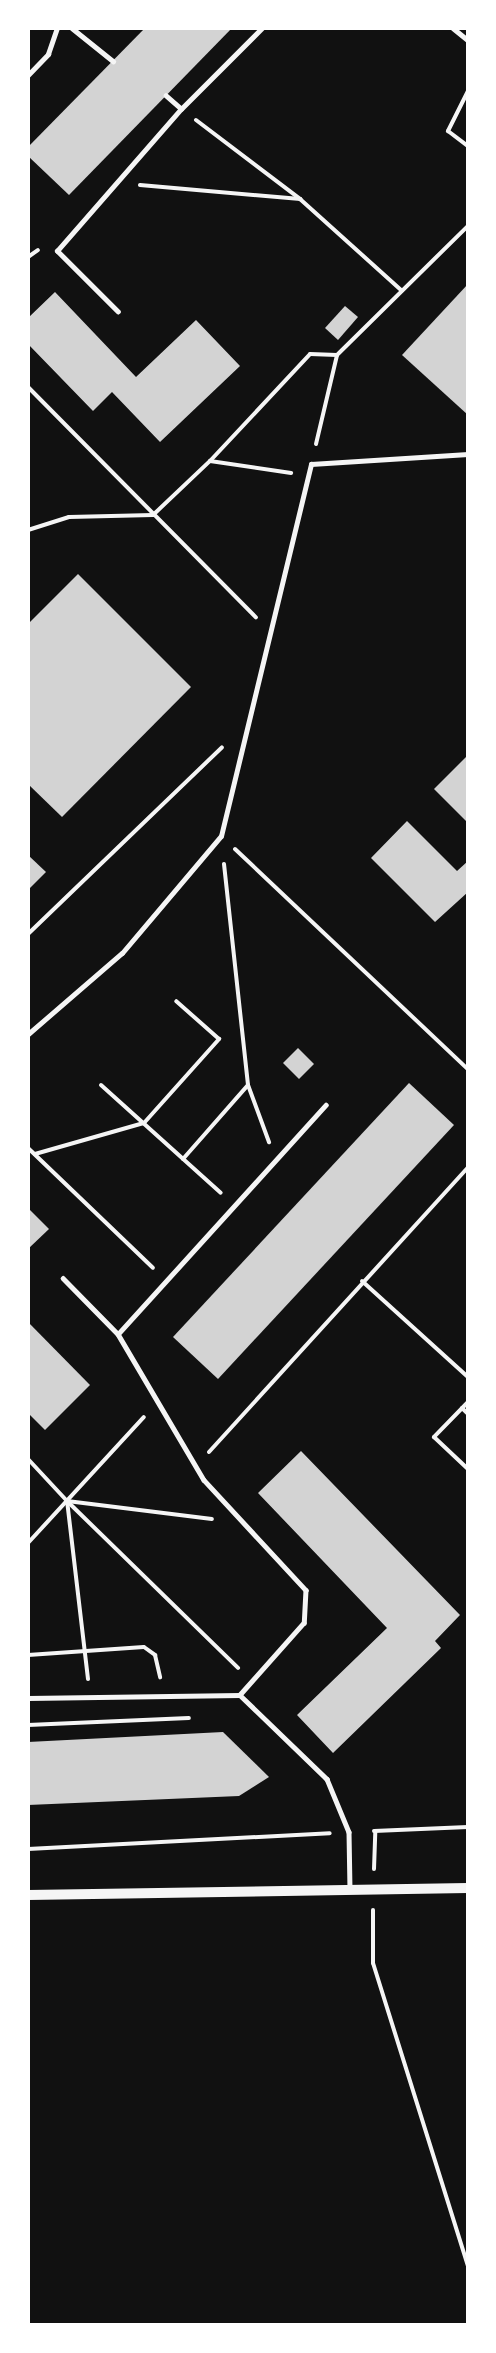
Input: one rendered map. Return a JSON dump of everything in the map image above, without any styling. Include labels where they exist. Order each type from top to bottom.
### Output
[{"type":"street","points":[[28,1034],[122,953],[221,836],[311,464]]},
{"type":"street","points":[[28,1895],[468,1888]]},
{"type":"lane","points":[[28,75],[48,54],[57,28]]},
{"type":"lane","points":[[72,28],[113,61]]},
{"type":"lane","points":[[118,312],[57,251],[181,109],[262,28]]},
{"type":"lane","points":[[453,28],[468,40]]},
{"type":"lane","points":[[166,96],[181,109]]},
{"type":"lane","points":[[311,464],[468,454]]},
{"type":"lane","points":[[118,1334],[326,1105]]},
{"type":"lane","points":[[63,1278],[118,1334],[157,1404],[196,1466],[244,1522],[297,1577],[309,1604],[304,1623],[240,1695]]},
{"type":"lane","points":[[28,1698],[240,1695],[327,1779],[350,1832],[350,1890]]},
{"type":"path","points":[[468,91],[448,131],[468,146]]},
{"type":"path","points":[[181,109],[300,199],[402,291]]},
{"type":"path","points":[[117,183],[300,199]]},
{"type":"path","points":[[311,464],[337,355],[468,226]]},
{"type":"path","points":[[28,530],[69,517],[153,515],[210,461],[310,354],[337,355]]},
{"type":"path","points":[[28,387],[153,515],[271,629]]},
{"type":"path","points":[[210,461],[309,475]]},
{"type":"path","points":[[28,934],[189,772],[247,727]]},
{"type":"path","points":[[221,836],[468,1069]]},
{"type":"path","points":[[221,836],[248,1085],[276,1160]]},
{"type":"path","points":[[35,1154],[144,1123],[219,1039],[176,1000]]},
{"type":"path","points":[[101,1085],[235,1205]]},
{"type":"path","points":[[183,1159],[248,1085]]},
{"type":"path","points":[[28,1148],[166,1281]]},
{"type":"path","points":[[196,1466],[468,1167]]},
{"type":"path","points":[[362,1281],[468,1377]]},
{"type":"path","points":[[468,1402],[434,1437],[468,1469]]},
{"type":"path","points":[[28,1543],[157,1404]]},
{"type":"path","points":[[462,1408],[468,1414]]},
{"type":"path","points":[[28,1459],[67,1501],[253,1680]]},
{"type":"path","points":[[67,1501],[244,1522]]},
{"type":"path","points":[[67,1501],[88,1674]]},
{"type":"path","points":[[28,1655],[85,1648],[144,1647],[160,1668]]},
{"type":"path","points":[[28,1725],[203,1717]]},
{"type":"path","points":[[28,1849],[468,1827]]},
{"type":"path","points":[[375,1832],[374,1963],[468,2267]]},
{"type":"building","points":[[145,28],[232,28],[69,195],[28,156],[28,147]]},
{"type":"building","points":[[468,284],[468,415],[402,355]]},
{"type":"building","points":[[55,292],[136,377],[196,320],[240,366],[160,442],[112,392],[93,411],[28,344],[28,318]]},
{"type":"building","points":[[345,306],[358,317],[338,340],[325,328]]},
{"type":"building","points":[[78,574],[191,687],[62,817],[28,784],[28,624]]},
{"type":"building","points":[[468,755],[468,823],[434,789]]},
{"type":"building","points":[[407,821],[457,871],[468,861],[468,892],[435,922],[371,858]]},
{"type":"building","points":[[28,855],[46,872],[28,890]]},
{"type":"building","points":[[298,1048],[314,1064],[299,1079],[283,1063]]},
{"type":"building","points":[[409,1083],[454,1125],[218,1379],[173,1337]]},
{"type":"building","points":[[28,1208],[49,1229],[28,1249]]},
{"type":"building","points":[[28,1322],[90,1385],[45,1430],[28,1413]]},
{"type":"building","points":[[301,1451],[460,1615],[435,1641],[441,1648],[333,1753],[297,1715],[387,1628],[258,1493]]},
{"type":"building","points":[[223,1732],[269,1777],[239,1796],[28,1805],[28,1742]]}]
